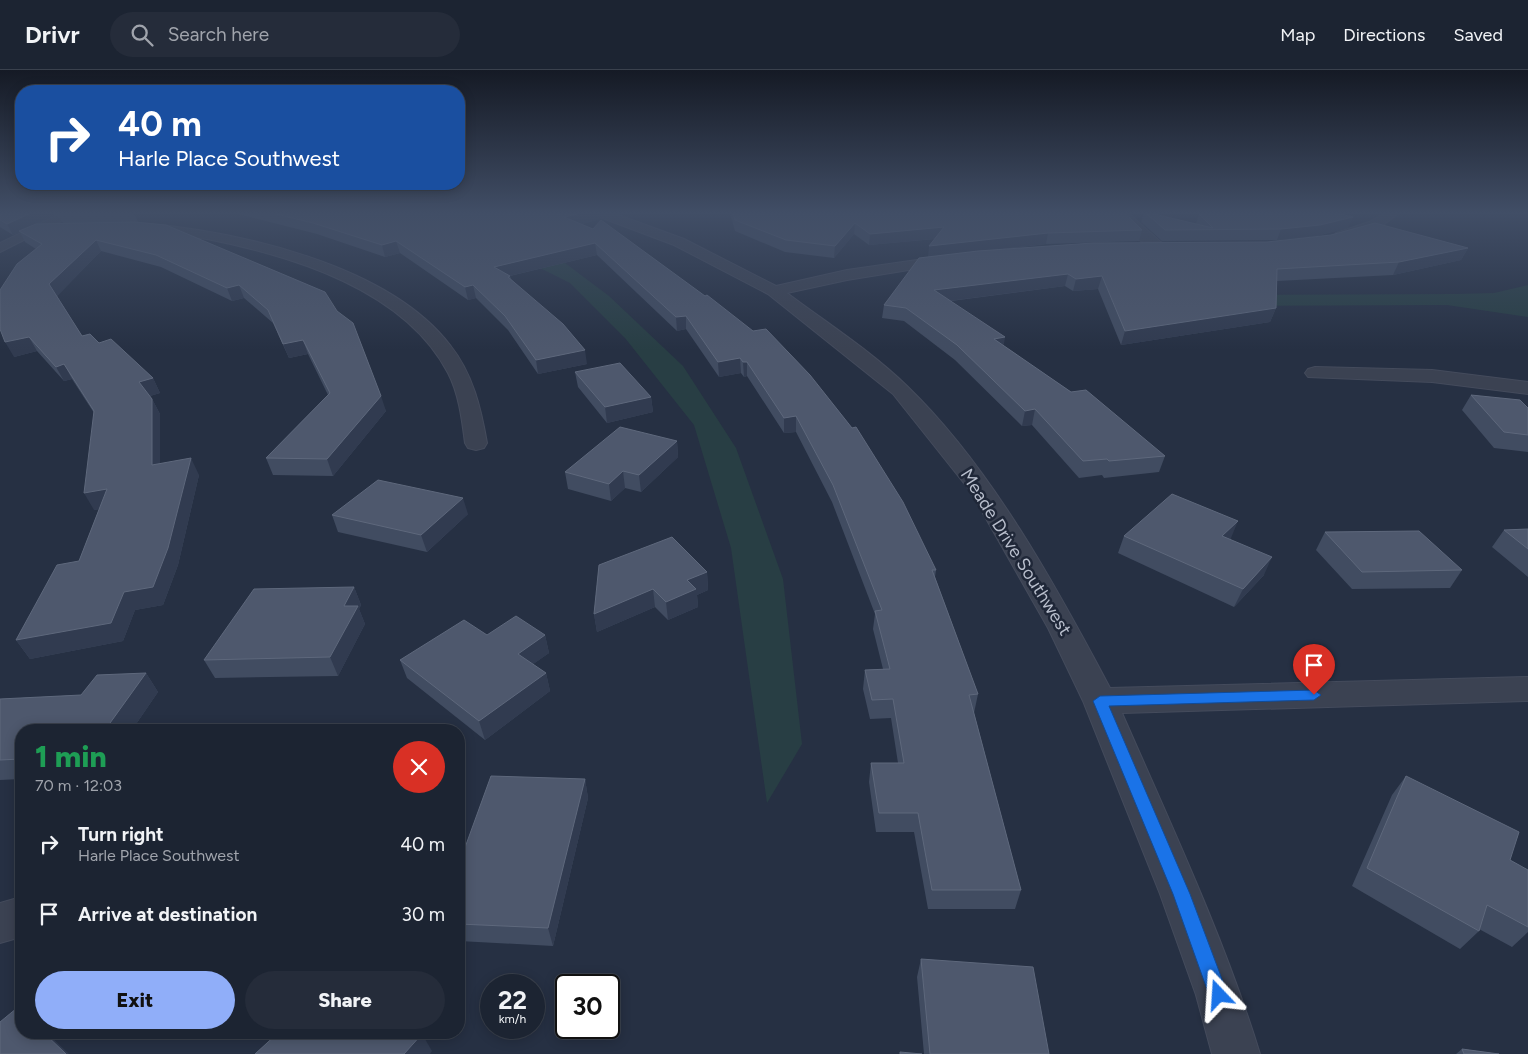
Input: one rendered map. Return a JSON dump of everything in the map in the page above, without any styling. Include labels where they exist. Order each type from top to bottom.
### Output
[{"type":"street","points":[[295,259],[369,286],[398,303],[442,346],[462,378],[474,414],[476,443]]},
{"type":"street","name":"Meade Drive Southwest","points":[[712,259],[774,291],[853,351],[900,390],[943,440],[982,490],[1063,628],[1100,701],[1181,894],[1219,995],[1236,1054]]},
{"type":"street","points":[[774,291],[875,270],[955,259]]},
{"type":"street","points":[[1315,373],[1432,376],[1528,388]]},
{"type":"street","points":[[1100,701],[1528,688]]},
{"type":"street","points":[[0,923],[15,918]]},
{"type":"green space","points":[[522,259],[556,259],[565,263],[609,296],[683,366],[736,448],[783,579],[802,744],[767,803],[731,548],[694,425],[625,338],[570,283]]},
{"type":"green space","points":[[1528,285],[1528,317],[1447,305],[1182,306],[1210,295],[1494,293]]},
{"type":"building","points":[[23,259],[76,259],[49,284],[82,336],[90,334],[99,343],[111,339],[153,378],[139,382],[152,399],[152,465],[191,458],[168,548],[153,587],[124,592],[111,623],[16,640],[57,565],[79,561],[107,489],[84,493],[94,411],[64,364],[56,367],[29,337],[5,342],[0,329],[0,290],[17,264]]},
{"type":"building","points":[[164,259],[246,259],[325,292],[337,311],[353,323],[381,396],[327,459],[266,458],[330,393],[303,340],[283,344],[268,310],[239,285],[227,288]]},
{"type":"building","points":[[423,259],[528,259],[494,267],[510,276],[508,277],[563,324],[585,350],[536,360],[505,316],[473,285],[465,287]]},
{"type":"building","points":[[612,259],[654,259],[705,296],[707,295],[753,331],[766,329],[810,375],[852,428],[856,427],[903,502],[936,570],[932,570],[978,694],[969,695],[1021,890],[932,890],[918,813],[879,813],[871,763],[904,763],[893,699],[872,700],[865,670],[890,669],[875,611],[882,610],[833,485],[796,416],[784,418],[747,362],[743,362],[740,358],[718,362],[686,316],[676,317]]},
{"type":"building","points":[[918,259],[1414,259],[1399,262],[1277,269],[1276,308],[1125,331],[1102,276],[1076,279],[1068,274],[934,290],[1005,337],[994,339],[1071,392],[1086,390],[1165,456],[1109,461],[1107,459],[1083,461],[1035,409],[1025,411],[957,345],[906,308],[884,305]]},
{"type":"building","points":[[620,363],[651,397],[605,407],[575,372]]},
{"type":"building","points":[[1471,395],[1520,400],[1528,408],[1528,435],[1504,432]]},
{"type":"building","points":[[620,427],[677,441],[639,475],[623,471],[609,484],[565,472]]},
{"type":"building","points":[[378,480],[463,498],[421,535],[332,515]]},
{"type":"building","points":[[1172,494],[1238,521],[1222,536],[1272,557],[1243,589],[1124,536]]},
{"type":"building","points":[[1528,529],[1528,549],[1504,530]]},
{"type":"building","points":[[1419,531],[1462,570],[1362,572],[1325,532]]},
{"type":"building","points":[[672,537],[707,572],[687,580],[696,589],[666,602],[653,589],[594,614],[599,565]]},
{"type":"building","points":[[354,587],[344,606],[358,606],[330,657],[204,660],[254,589]]},
{"type":"building","points":[[516,616],[545,635],[518,654],[546,673],[479,721],[400,660],[464,620],[487,635]]},
{"type":"building","points":[[146,673],[109,724],[15,724],[15,759],[0,760],[0,699],[81,695],[97,675]]},
{"type":"building","points":[[491,776],[585,779],[548,928],[465,924],[465,848]]},
{"type":"building","points":[[1406,776],[1519,832],[1510,860],[1528,870],[1528,927],[1487,905],[1479,931],[1367,868]]},
{"type":"building","points":[[921,959],[1033,967],[1049,1054],[930,1054]]},
{"type":"building","points":[[15,1010],[15,1039],[50,1039],[66,1054],[0,1054],[0,1022]]},
{"type":"building","points":[[271,1039],[418,1039],[404,1054],[255,1054]]},
{"type":"building","points":[[1462,1049],[1499,1054],[1464,1054]]},
{"type":"building","points":[[900,1052],[922,1054],[900,1054]]},
{"type":"route","points":[[1219,995],[1181,894],[1100,701],[1314,695]]}]
